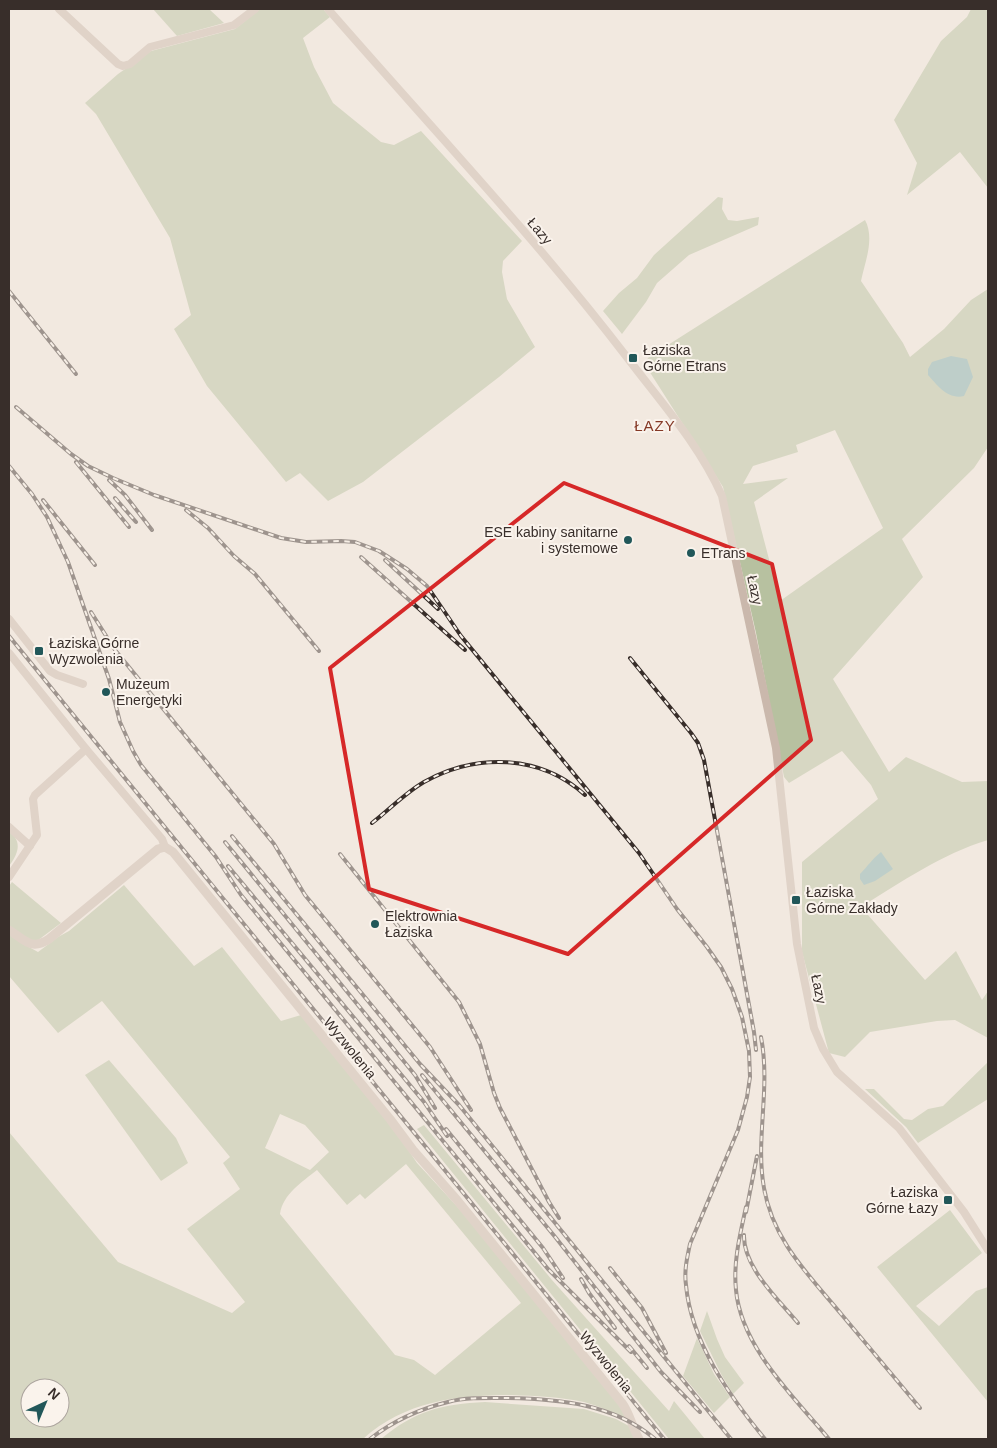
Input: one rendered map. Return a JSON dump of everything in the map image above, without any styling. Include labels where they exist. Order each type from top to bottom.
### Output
[{"type":"street","points":[[59,9],[118,64],[123,66],[130,64],[150,47],[234,25],[255,9]]},
{"type":"street","name":"Łazy","points":[[328,9],[533,242],[590,310],[693,444],[712,472],[722,496],[776,748],[797,944],[814,1028],[823,1049],[837,1072],[899,1128],[964,1212],[988,1250]]},
{"type":"street","points":[[9,619],[50,671],[83,684]]},
{"type":"street","points":[[9,653],[86,749],[162,839],[165,847],[158,849],[41,945],[34,945],[9,930]]},
{"type":"street","points":[[9,877],[36,836],[33,799],[35,795],[86,749]]},
{"type":"street","points":[[9,827],[30,846]]},
{"type":"street","name":"Wyzwolenia","points":[[165,847],[173,852],[390,1119],[413,1150],[457,1200],[622,1403],[628,1411],[631,1423],[639,1439]]},
{"type":"highlighted area","points":[[564,483],[772,564],[811,740],[568,954],[369,889],[330,668]]},
{"type":"green space","points":[[153,9],[209,9],[224,23],[177,36]]},
{"type":"green space","points":[[260,9],[323,9],[330,17],[303,38],[314,67],[333,103],[381,142],[394,145],[421,131],[522,241],[503,261],[502,272],[507,299],[535,347],[363,482],[328,501],[300,473],[286,482],[207,386],[174,329],[191,315],[170,238],[96,114],[85,103],[118,74],[151,51],[235,29]]},
{"type":"green space","points":[[971,9],[988,9],[988,188],[960,152],[907,195],[917,163],[894,120],[941,41],[967,17]]},
{"type":"green space","points":[[718,197],[723,198],[722,209],[728,220],[737,221],[759,217],[758,225],[689,255],[657,283],[646,302],[622,334],[603,311],[619,293],[637,278],[654,255]]},
{"type":"green space","points":[[865,220],[868,227],[869,242],[861,281],[903,343],[910,357],[944,329],[971,300],[988,289],[988,447],[974,468],[902,539],[923,577],[833,679],[889,772],[906,757],[962,782],[988,781],[988,840],[938,861],[861,907],[925,980],[956,951],[982,1000],[988,991],[988,1038],[955,1020],[937,1021],[870,1032],[845,1057],[829,1053],[802,952],[802,862],[878,799],[871,785],[842,751],[789,783],[784,777],[756,633],[723,487],[644,363],[649,357]],"holes":[[[835,430],[883,528],[780,601],[754,502],[788,478],[743,484],[753,466],[798,452],[796,445]]]},
{"type":"green space","points":[[9,831],[16,839],[18,848],[9,866]]},
{"type":"green space","points":[[12,882],[61,923],[29,947],[38,952],[69,931],[124,885],[194,966],[222,947],[281,1021],[301,1015],[389,1121],[417,1163],[465,1215],[625,1412],[626,1419],[575,1400],[539,1396],[492,1395],[452,1399],[414,1408],[379,1426],[363,1439],[9,1439],[9,1132],[118,1262],[232,1313],[245,1302],[187,1229],[240,1189],[223,1163],[230,1157],[102,1001],[58,1033],[9,976],[9,886]],"holes":[[[280,1114],[305,1125],[329,1152],[310,1170],[265,1148]],[[406,1164],[521,1303],[435,1375],[414,1360],[395,1355],[280,1214],[289,1194],[317,1170],[347,1205],[360,1194],[365,1199]]]},
{"type":"green space","points":[[109,1060],[176,1138],[188,1163],[161,1181],[85,1075]]},
{"type":"green space","points":[[988,1062],[988,1099],[918,1143],[906,1127],[865,1089],[874,1089],[904,1119],[912,1120],[928,1109],[943,1106]]},
{"type":"green space","points":[[424,1125],[552,1280],[669,1411],[674,1401],[705,1439],[669,1439],[417,1129]]},
{"type":"green space","points":[[950,1210],[982,1253],[916,1306],[939,1326],[976,1291],[988,1287],[988,1402],[877,1267]]},
{"type":"green space","points":[[707,1311],[725,1357],[744,1383],[733,1394],[700,1331]]},
{"type":"green space","points":[[697,1338],[714,1374],[730,1397],[714,1413],[683,1376]]},
{"type":"green space","points":[[485,1402],[584,1409],[616,1419],[629,1426],[636,1439],[381,1439],[405,1422],[429,1411],[442,1407]]},
{"type":"water","points":[[951,356],[967,359],[973,377],[964,396],[958,397],[948,394],[928,375],[928,369],[932,362]]},
{"type":"water","points":[[881,852],[893,869],[875,881],[864,885],[860,879],[860,874]]},
{"type":"railway","points":[[9,291],[76,374]]},
{"type":"railway","points":[[16,407],[88,466],[154,495],[281,538],[306,542],[355,542],[379,551],[407,569],[427,586],[461,636],[639,853],[677,909],[721,967],[732,989],[742,1017],[749,1051],[750,1077],[747,1097],[738,1130],[690,1244],[685,1280],[689,1306],[704,1348],[714,1368],[765,1439]]},
{"type":"railway","points":[[76,462],[129,527]]},
{"type":"railway","points":[[9,466],[32,494],[47,517],[68,562],[109,679],[120,722],[141,765],[216,857],[241,895],[548,1269],[631,1352]]},
{"type":"railway","points":[[109,480],[125,495],[152,530]]},
{"type":"railway","points":[[115,498],[136,522]]},
{"type":"railway","points":[[43,500],[95,565]]},
{"type":"railway","points":[[186,510],[208,528],[234,556],[255,574],[319,651]]},
{"type":"railway","points":[[361,557],[465,650]]},
{"type":"railway","points":[[385,560],[438,609]]},
{"type":"railway","points":[[91,612],[115,650],[274,844],[305,895],[430,1047],[471,1110]]},
{"type":"railway","points":[[9,636],[664,1439]]},
{"type":"railway","points":[[630,658],[691,733],[698,743],[704,760],[756,1050]]},
{"type":"railway","points":[[372,823],[424,782],[465,766],[486,763],[507,762],[528,765],[567,781],[585,795]]},
{"type":"railway","points":[[232,836],[420,1064],[459,1105],[731,1439]]},
{"type":"railway","points":[[225,842],[415,1075],[435,1108]]},
{"type":"railway","points":[[340,854],[459,1002],[480,1044],[500,1108],[559,1218]]},
{"type":"railway","points":[[228,866],[424,1102],[447,1136]]},
{"type":"railway","points":[[761,1037],[764,1056],[762,1169],[764,1188],[775,1225],[805,1271],[920,1408]]},
{"type":"railway","points":[[422,1075],[556,1238],[661,1372],[700,1412]]},
{"type":"railway","points":[[446,1129],[543,1248],[563,1278]]},
{"type":"railway","points":[[746,1212],[757,1156]]},
{"type":"railway","points":[[746,1207],[735,1269],[740,1311],[758,1351],[771,1370],[829,1439]]},
{"type":"railway","points":[[744,1235],[745,1247],[755,1271],[798,1323]]},
{"type":"railway","points":[[610,1268],[642,1308],[666,1353]]},
{"type":"railway","points":[[581,1279],[615,1328]]},
{"type":"railway","points":[[629,1346],[647,1368]]},
{"type":"railway","points":[[370,1439],[397,1421],[427,1408],[455,1400],[493,1398],[547,1400],[586,1406],[622,1418],[639,1427],[655,1439]]},
{"type":"place","name":"Łaziska Górne Etrans","points":[[633,358]]},
{"type":"place","name":"ESE kabiny sanitarne i systemowe","points":[[628,540]]},
{"type":"place","name":"ETrans","points":[[691,553]]},
{"type":"place","name":"Łaziska Górne Wyzwolenia","points":[[39,651]]},
{"type":"place","name":"Muzeum Energetyki","points":[[106,692]]},
{"type":"place","name":"Łaziska Górne Zakłady","points":[[796,900]]},
{"type":"place","name":"Elektrownia Łaziska","points":[[375,924]]},
{"type":"place","name":"Łaziska Górne Łazy","points":[[948,1200]]},
{"type":"district","name":"ŁAZY","points":[[655,426]]}]
